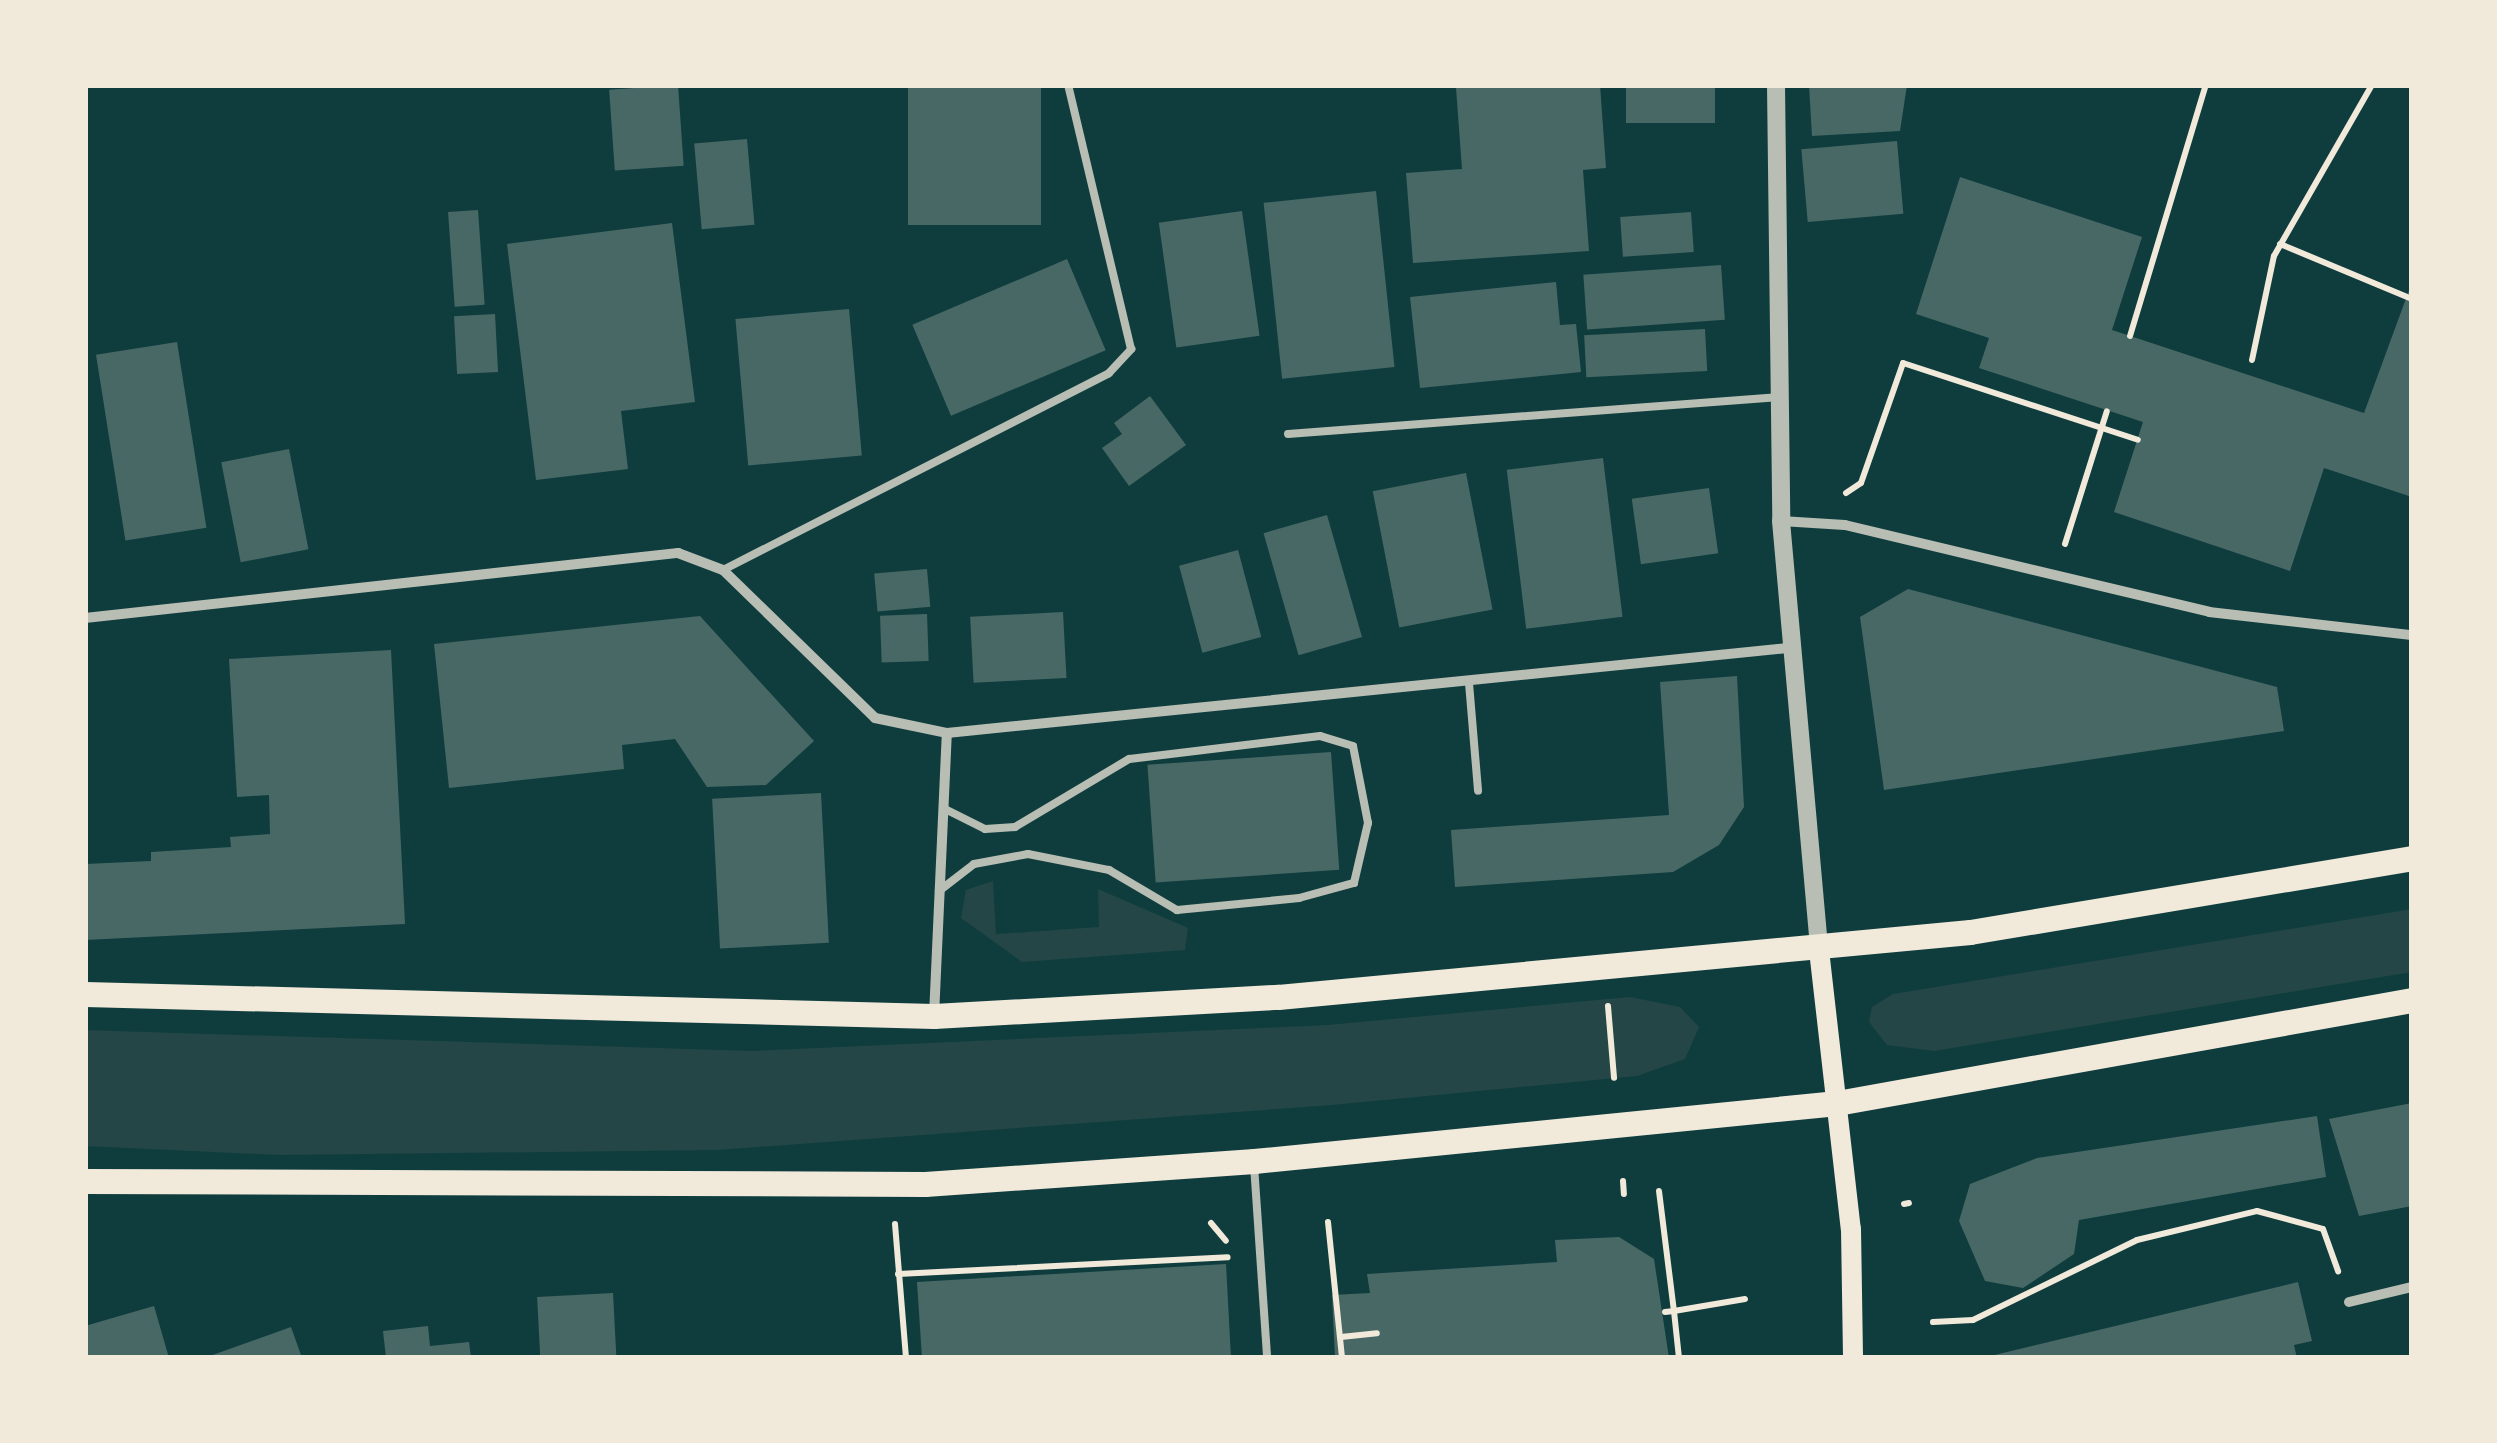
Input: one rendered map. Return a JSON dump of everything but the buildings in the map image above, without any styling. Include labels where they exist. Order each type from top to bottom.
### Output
[{"type":"main road","points":[[85,994],[934,1016],[1278,997],[1819,950],[2412,858]]},
{"type":"main road","points":[[1819,950],[1837,1103],[1852,1358]]},
{"type":"main road","points":[[85,1181],[925,1184],[1254,1161],[1837,1103],[2412,1000]]},
{"type":"street","points":[[1776,85],[1781,521],[1788,648],[1819,950]]},
{"type":"street","points":[[1781,521],[1844,525],[2287,626],[2412,636]]},
{"type":"street","points":[[85,618],[678,553],[724,570],[875,718],[947,733],[1788,648]]},
{"type":"street","points":[[934,1016],[947,733]]},
{"type":"street","points":[[2349,1302],[2412,1287]]},
{"type":"lane","points":[[724,570],[1109,373],[1131,348],[1068,85]]},
{"type":"lane","points":[[1288,434],[1777,398]]},
{"type":"lane","points":[[1469,683],[1478,791]]},
{"type":"lane","points":[[939,892],[974,864],[1028,854],[1109,870],[1177,910],[1298,898],[1354,883],[1368,823],[1353,746],[1320,736],[1129,759],[1015,828],[985,830],[943,808]]},
{"type":"lane","points":[[1254,1161],[1267,1358]]},
{"type":"path","points":[[2130,336],[2206,85]]},
{"type":"path","points":[[2252,360],[2280,244],[2372,85]]},
{"type":"path","points":[[2280,244],[2412,299]]},
{"type":"path","points":[[1845,493],[1860,482],[1903,363],[2100,431],[2138,440]]},
{"type":"path","points":[[2062,575],[2066,531],[2107,411]]},
{"type":"path","points":[[1608,1000],[1614,1078]]},
{"type":"path","points":[[1624,1181],[1624,1194]]},
{"type":"path","points":[[1659,1190],[1670,1311],[1679,1358]]},
{"type":"path","points":[[1933,1322],[1974,1320],[2137,1240],[2257,1211],[2323,1229],[2349,1302]]},
{"type":"path","points":[[1328,1222],[1342,1358]]},
{"type":"path","points":[[895,1224],[906,1358]]},
{"type":"path","points":[[898,1274],[1240,1257]]},
{"type":"path","points":[[1670,1311],[1745,1299]]},
{"type":"path","points":[[1341,1337],[1377,1333]]},
{"type":"shaded area","points":[[993,881],[996,934],[1099,927],[1098,889],[1188,928],[1185,950],[1022,962],[961,918],[966,890]]},
{"type":"shaded area","points":[[2412,909],[2412,972],[1934,1051],[1887,1045],[1869,1022],[1872,1007],[1893,994]]},
{"type":"shaded area","points":[[1630,997],[1680,1007],[1699,1027],[1685,1059],[1637,1076],[1332,1105],[717,1150],[279,1155],[85,1146],[85,1030],[753,1051],[1328,1025]]}]
